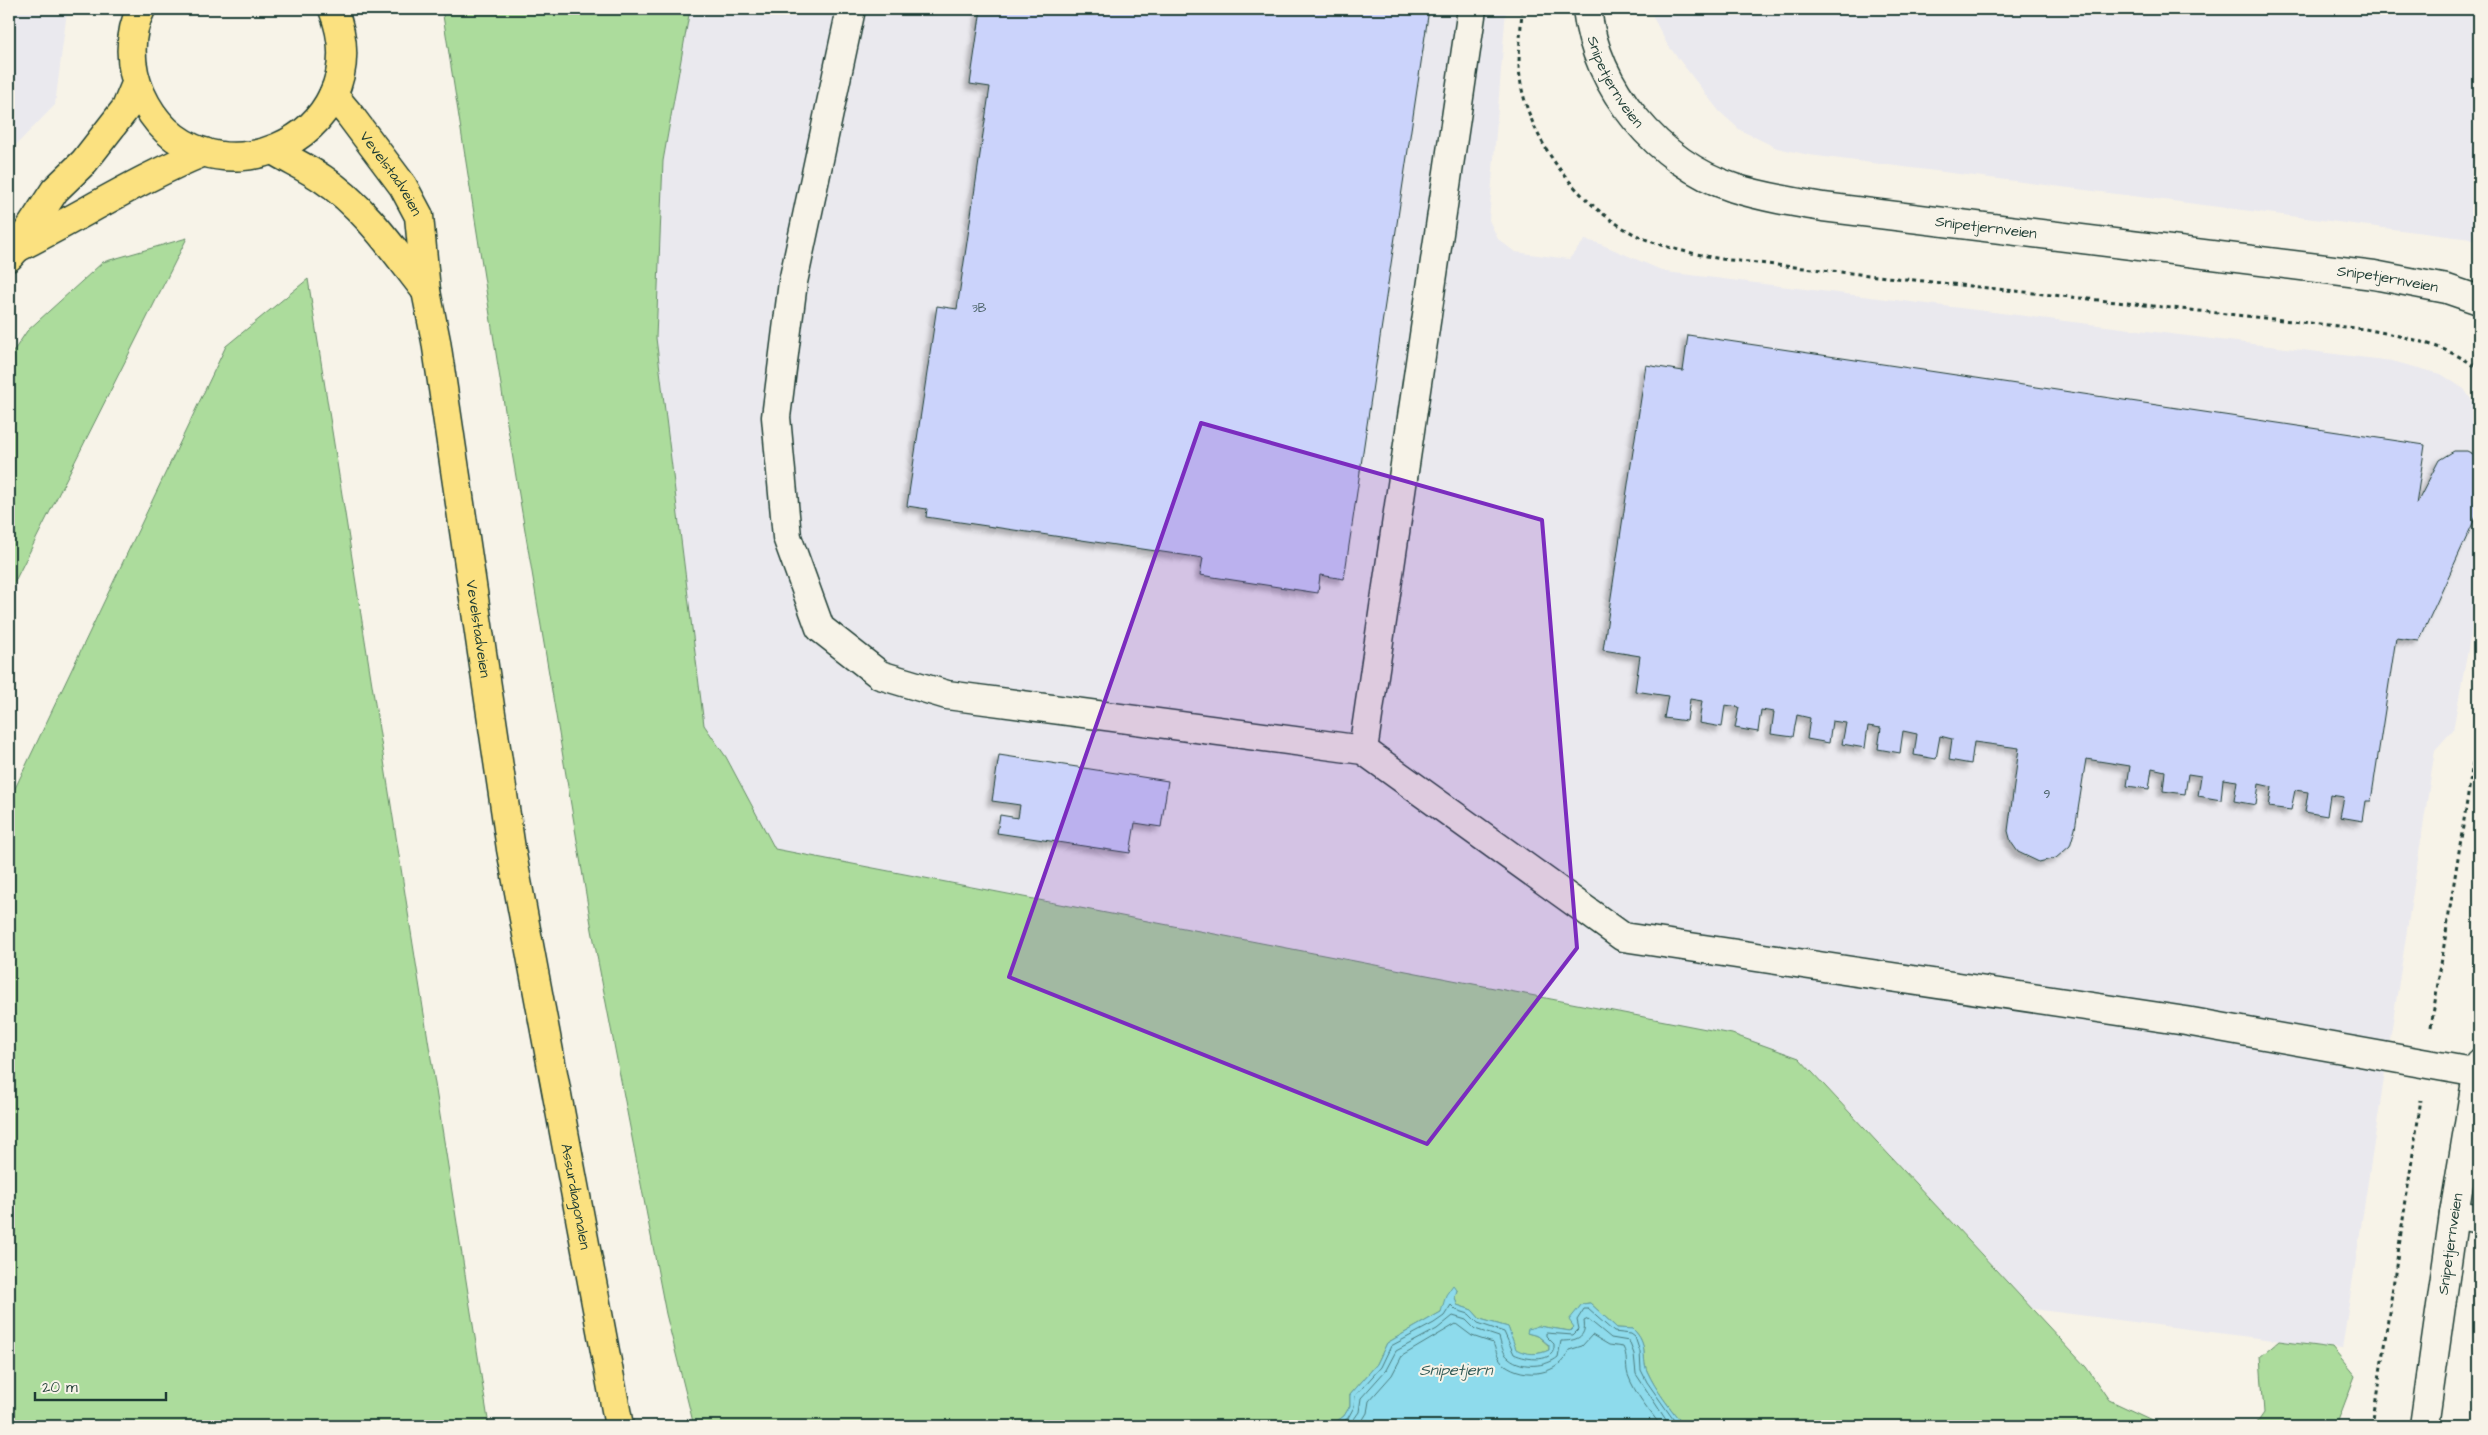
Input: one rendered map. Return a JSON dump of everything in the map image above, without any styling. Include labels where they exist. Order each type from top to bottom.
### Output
[{"type":"main road","points":[[140,9],[132,40],[132,62],[136,84],[147,106],[162,126],[182,142],[204,152],[221,156],[238,156],[273,150],[292,142],[308,129],[322,113],[333,96],[340,72],[342,48],[339,24],[333,9]]},
{"type":"main road","points":[[13,253],[55,190],[84,162],[126,108],[136,84]]},
{"type":"main road","name":"Vevelstadveien","points":[[333,96],[350,114],[404,186],[419,216],[426,291],[436,341],[511,849],[532,966]]},
{"type":"main road","name":"Vevelstadveien","points":[[273,150],[324,179],[350,202],[380,232],[426,291]]},
{"type":"main road","points":[[13,253],[79,217],[126,188],[204,152]]},
{"type":"main road","name":"Assurdiagonalen","points":[[532,966],[619,1426]]},
{"type":"lane","points":[[851,9],[793,282],[776,417],[787,537],[820,628],[880,675],[947,695],[1362,750],[1623,937],[2186,1021],[2478,1068]]},
{"type":"lane","points":[[1362,750],[1472,9]]},
{"type":"lane","name":"Snipetjernveien","points":[[1586,9],[1599,57],[1614,90],[1636,119],[1663,147],[1691,167],[1732,187],[1776,199],[1823,207],[2374,275],[2447,289],[2479,300]]},
{"type":"lane","name":"Snipetjernveien","points":[[2424,1426],[2467,1217],[2478,1068]]},
{"type":"highlighted area","points":[[1201,423],[1542,520],[1577,948],[1427,1144],[1009,977]]},
{"type":"shaded area","points":[[9,9],[69,9],[67,11],[55,105],[9,152]]},
{"type":"shaded area","points":[[690,9],[1506,9],[1489,220],[1498,239],[1515,252],[1569,259],[1585,240],[1598,243],[1666,272],[2392,361],[2441,374],[2464,389],[2479,411],[2479,591],[2453,730],[2435,750],[2342,1349],[2033,1309],[1800,1058],[775,849],[726,757],[704,725],[656,338],[663,161]]},
{"type":"shaded area","points":[[1649,9],[2479,9],[2479,240],[1809,155],[1777,148],[1740,130],[1719,111],[1667,44]]},
{"type":"green space","points":[[442,9],[690,9],[663,161],[656,338],[704,725],[726,757],[775,849],[1732,1034],[1799,1058],[2086,1367],[2109,1400],[2156,1422],[2183,1426],[1684,1426],[1664,1400],[1647,1371],[1643,1345],[1638,1335],[1633,1329],[1617,1328],[1590,1303],[1582,1304],[1570,1320],[1575,1327],[1570,1331],[1538,1326],[1527,1333],[1538,1336],[1549,1346],[1549,1350],[1545,1352],[1529,1354],[1516,1350],[1508,1327],[1480,1319],[1472,1310],[1457,1305],[1455,1297],[1457,1290],[1441,1312],[1387,1343],[1377,1364],[1350,1395],[1350,1406],[1344,1416],[1330,1426],[694,1426],[666,1314],[592,930],[506,417]]},
{"type":"green space","points":[[187,238],[9,593],[9,358],[27,331],[103,262]]},
{"type":"green space","points":[[308,279],[489,1426],[9,1426],[9,801],[226,346]]},
{"type":"green space","points":[[2279,1341],[2332,1348],[2355,1376],[2336,1426],[2255,1426],[2264,1413],[2260,1357]]},
{"type":"water","name":"Snipetjern","points":[[1453,1285],[1457,1290],[1455,1297],[1457,1305],[1472,1310],[1480,1319],[1508,1327],[1516,1349],[1528,1353],[1545,1352],[1549,1350],[1549,1345],[1538,1336],[1527,1333],[1528,1329],[1538,1326],[1570,1331],[1574,1327],[1569,1320],[1582,1304],[1590,1303],[1617,1328],[1633,1329],[1643,1345],[1647,1371],[1664,1400],[1684,1426],[1330,1426],[1344,1416],[1350,1406],[1350,1395],[1377,1364],[1387,1343],[1441,1312],[1446,1295]]},
{"type":"building","points":[[981,9],[1429,9],[1344,579],[1320,575],[1318,593],[1200,575],[1203,558],[926,517],[927,509],[907,506],[937,306],[957,309],[990,87],[970,84]]},
{"type":"building","points":[[1688,335],[2425,445],[2416,505],[2439,460],[2454,451],[2467,451],[2475,455],[2479,458],[2479,510],[2419,641],[2396,638],[2371,801],[2366,801],[2363,821],[2340,817],[2344,797],[2330,795],[2327,816],[2305,812],[2308,792],[2295,790],[2291,810],[2269,807],[2272,787],[2259,784],[2256,805],[2234,801],[2237,781],[2223,779],[2221,800],[2198,796],[2201,776],[2188,774],[2185,794],[2163,791],[2165,771],[2152,768],[2149,789],[2127,786],[2130,766],[2086,759],[2075,829],[2070,846],[2056,858],[2039,862],[2018,852],[2011,842],[2008,831],[2019,748],[1974,742],[1971,764],[1949,760],[1952,739],[1940,736],[1936,759],[1914,755],[1917,734],[1903,731],[1900,753],[1878,749],[1881,728],[1868,726],[1865,748],[1842,744],[1846,723],[1832,721],[1829,743],[1807,739],[1810,718],[1797,715],[1793,737],[1771,734],[1774,712],[1761,710],[1758,732],[1735,728],[1739,707],[1725,705],[1722,727],[1699,723],[1702,701],[1690,699],[1687,721],[1664,718],[1668,696],[1635,691],[1640,656],[1603,650],[1646,365],[1683,371]]},
{"type":"building","points":[[999,755],[1168,781],[1161,827],[1135,823],[1130,853],[997,833],[1000,815],[1018,818],[1020,805],[992,801]]}]
